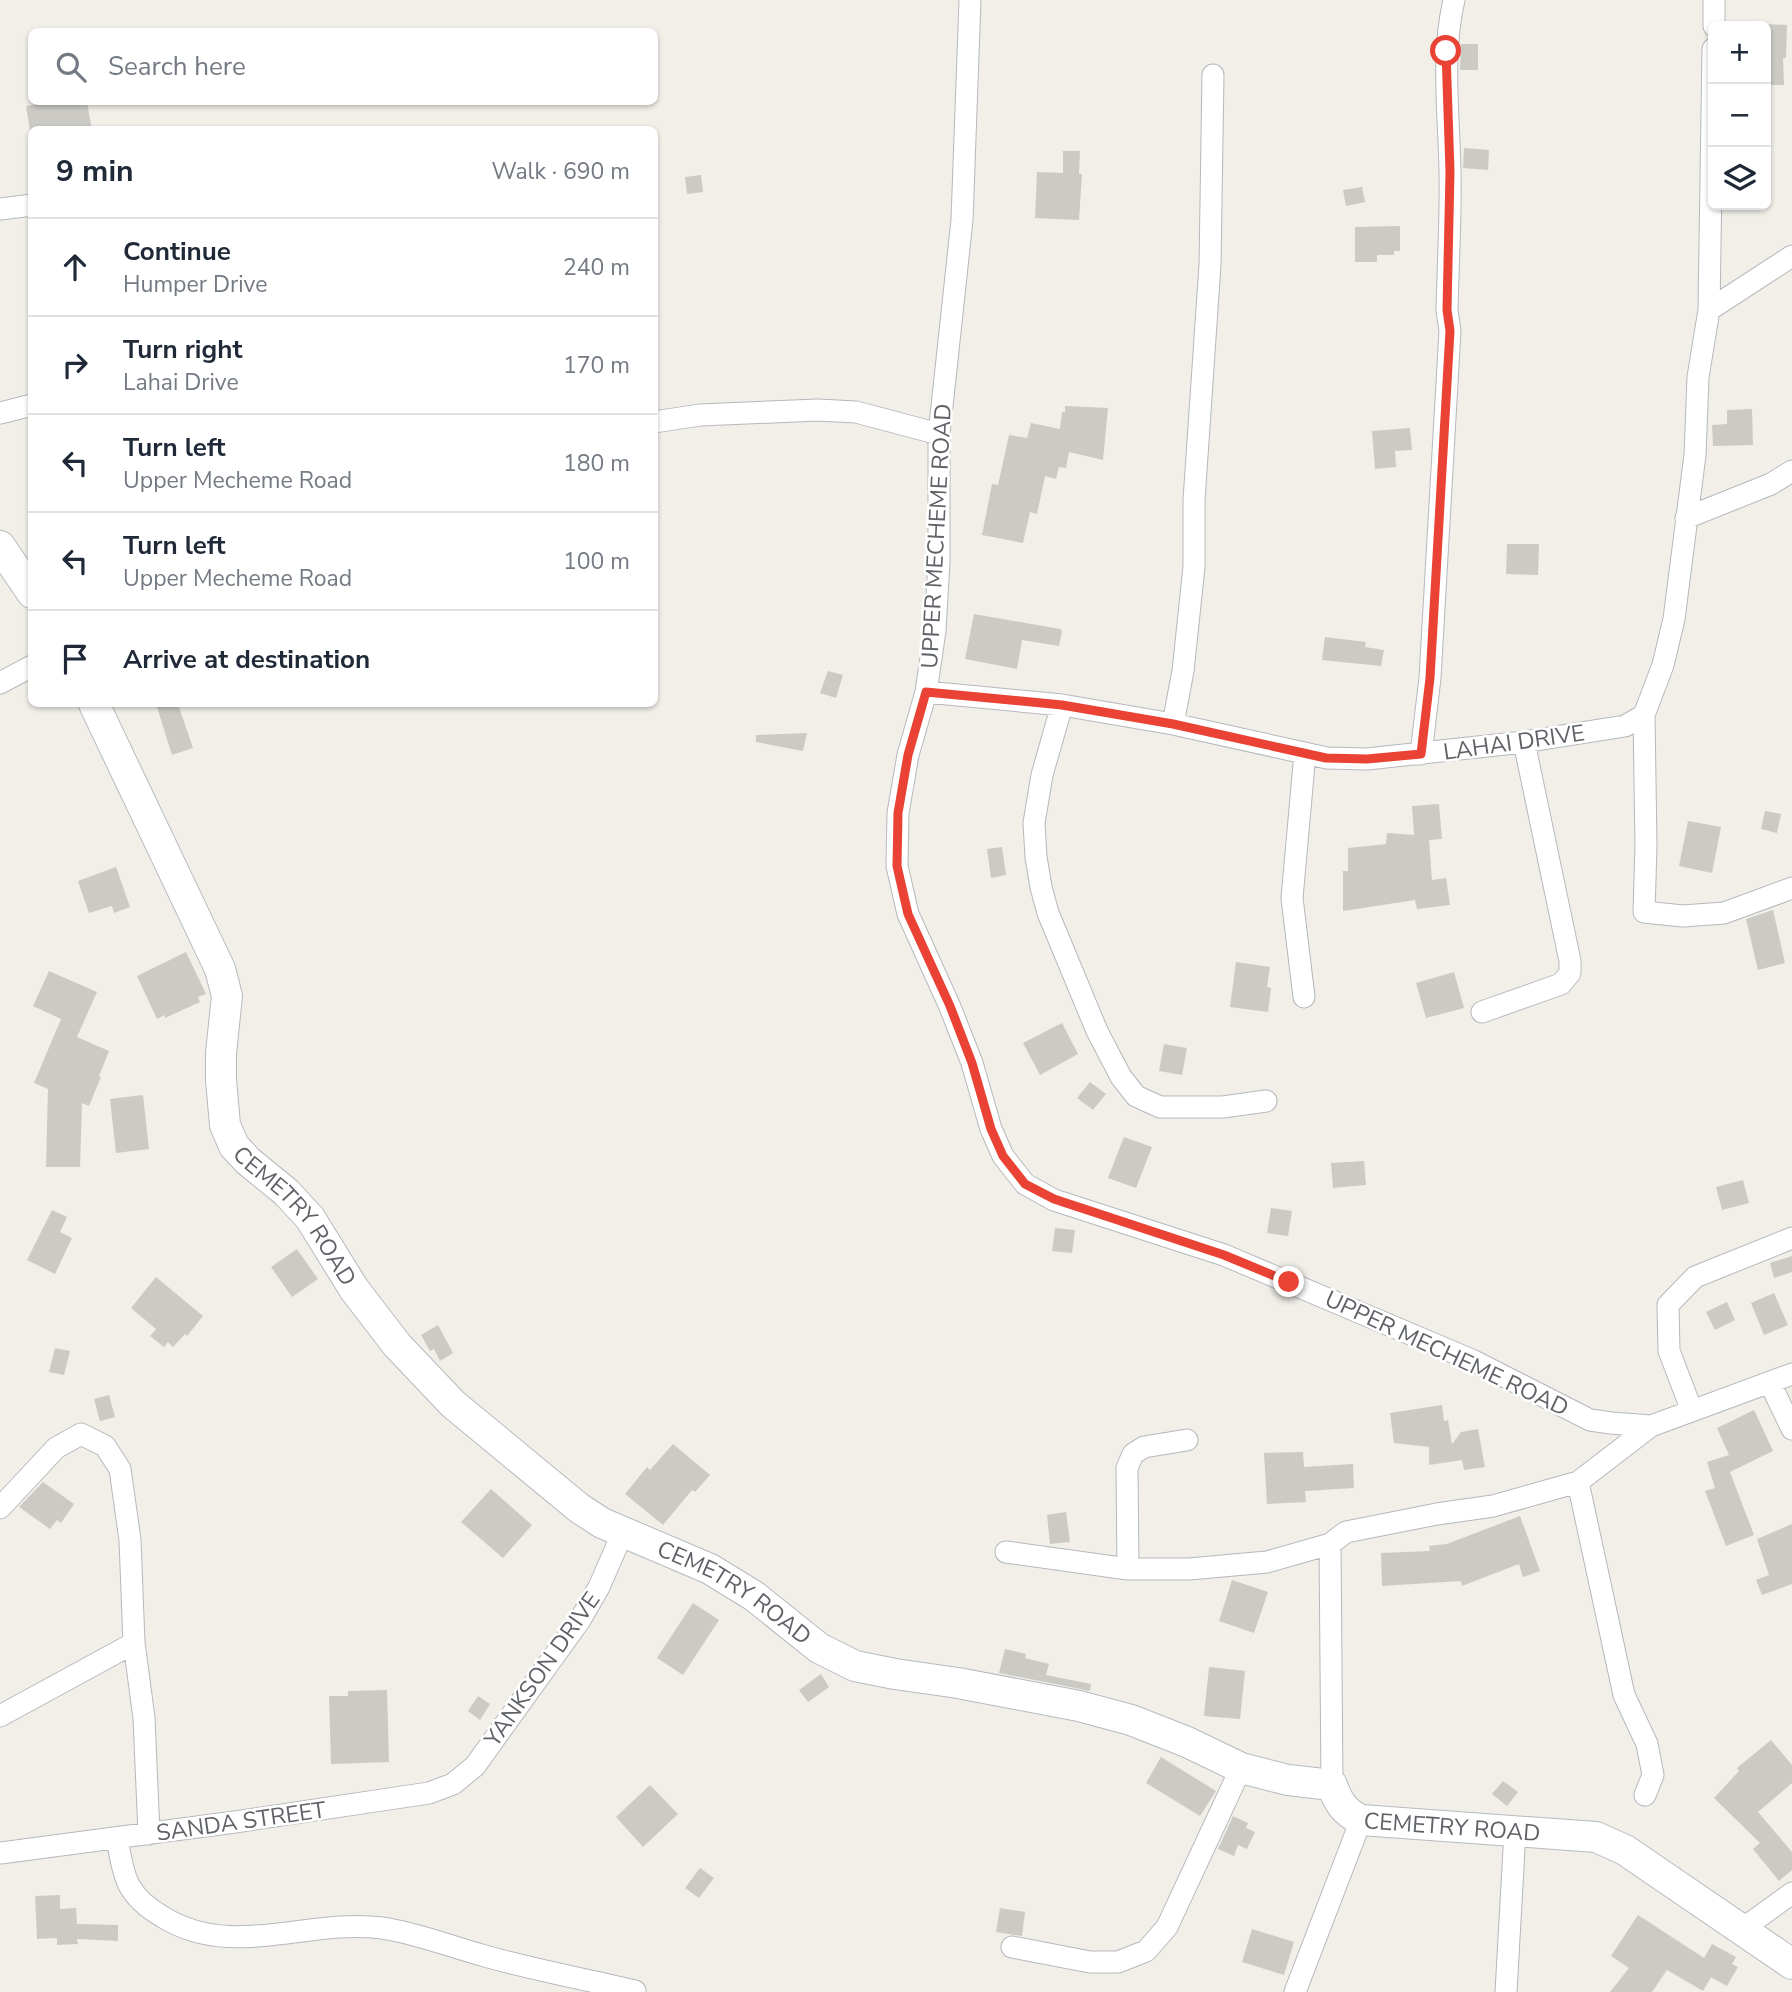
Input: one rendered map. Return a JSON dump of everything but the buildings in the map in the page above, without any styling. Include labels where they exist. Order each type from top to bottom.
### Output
[{"type":"street","name":"UPPER MECHEME ROAD","points":[[970,0],[962,220],[939,434],[935,631],[926,692],[908,755],[898,813],[897,866],[908,914],[950,1006],[972,1063],[991,1129],[1003,1156],[1025,1184],[1054,1199],[1224,1255],[1474,1361],[1590,1420],[1651,1426],[1792,1374]]},
{"type":"street","points":[[1421,754],[1430,678],[1450,344],[1447,310],[1450,172],[1446,51],[1454,0]]},
{"type":"street","points":[[1714,0],[1714,21]]},
{"type":"street","points":[[1173,724],[1183,671],[1194,567],[1194,500],[1210,265],[1213,75]]},
{"type":"street","points":[[1712,84],[1709,310],[1698,377],[1695,455],[1674,619],[1663,665],[1644,715],[1644,912],[1683,916],[1724,913],[1792,888]]},
{"type":"street","points":[[0,209],[28,206]]},
{"type":"street","points":[[1709,310],[1792,256]]},
{"type":"street","points":[[0,413],[28,406]]},
{"type":"street","points":[[658,421],[700,415],[831,410],[856,412],[939,434]]},
{"type":"street","points":[[1686,518],[1770,484],[1792,471]]},
{"type":"street","points":[[0,546],[28,587]]},
{"type":"street","points":[[0,683],[28,668]]},
{"type":"street","name":"LAHAI DRIVE","points":[[926,692],[1062,705],[1173,724],[1326,758],[1367,759],[1524,742],[1625,726],[1644,715]]},
{"type":"street","points":[[1062,705],[1042,775],[1034,823],[1036,857],[1048,913],[1097,1031],[1121,1077],[1136,1096],[1160,1107],[1223,1107],[1266,1101]]},
{"type":"street","name":"CEMETRY ROAD","points":[[95,707],[220,969],[227,996],[221,1080],[225,1125],[234,1146],[286,1192],[310,1218],[361,1299],[397,1345],[453,1404],[579,1508],[602,1523],[710,1569],[754,1596],[819,1648],[855,1666],[1079,1706],[1131,1720],[1187,1742],[1241,1768],[1288,1780],[1332,1785],[1339,1803],[1351,1815],[1362,1820],[1596,1837],[1625,1850],[1792,1964]]},
{"type":"street","points":[[1482,1012],[1561,984],[1570,973],[1570,961],[1524,742]]},
{"type":"street","points":[[1304,997],[1292,898],[1305,753]]},
{"type":"street","points":[[1692,1411],[1669,1351],[1668,1305],[1695,1277],[1792,1238]]},
{"type":"street","points":[[1770,1383],[1792,1429]]},
{"type":"street","points":[[1006,1552],[1128,1569],[1189,1569],[1267,1562],[1330,1544],[1346,1532],[1493,1506],[1578,1482],[1651,1426]]},
{"type":"street","points":[[0,1508],[56,1448],[81,1434],[105,1446],[120,1469],[130,1540],[134,1643],[144,1718],[149,1834]]},
{"type":"street","points":[[1128,1569],[1127,1468],[1133,1454],[1144,1447],[1187,1440]]},
{"type":"street","points":[[1578,1482],[1624,1695],[1647,1744],[1653,1775],[1645,1795]]},
{"type":"street","name":"YANKSON DRIVE","points":[[475,1766],[580,1620],[599,1587],[623,1532]]},
{"type":"street","points":[[1330,1544],[1332,1785]]},
{"type":"street","points":[[0,1716],[134,1643]]},
{"type":"street","name":"SANDA STREET","points":[[0,1853],[117,1839],[429,1793],[453,1784],[475,1766]]},
{"type":"street","points":[[1012,1947],[1090,1962],[1118,1962],[1146,1951],[1167,1927],[1241,1768]]},
{"type":"street","points":[[1296,1992],[1362,1820]]},
{"type":"street","points":[[1506,1992],[1515,1831]]},
{"type":"street","points":[[117,1839],[128,1884],[144,1906],[172,1924],[212,1936],[247,1938],[350,1926],[383,1928],[486,1957],[635,1991]]},
{"type":"street","points":[[1741,1930],[1792,1893]]},
{"type":"route","points":[[1289,1282],[1165,1234],[1054,1199],[1025,1184],[1003,1156],[991,1129],[972,1063],[950,1006],[908,914],[897,866],[898,813],[908,755],[926,692],[1062,705],[1173,724],[1326,758],[1367,759],[1421,754],[1434,622],[1450,331],[1447,310],[1450,172],[1446,51]]}]
